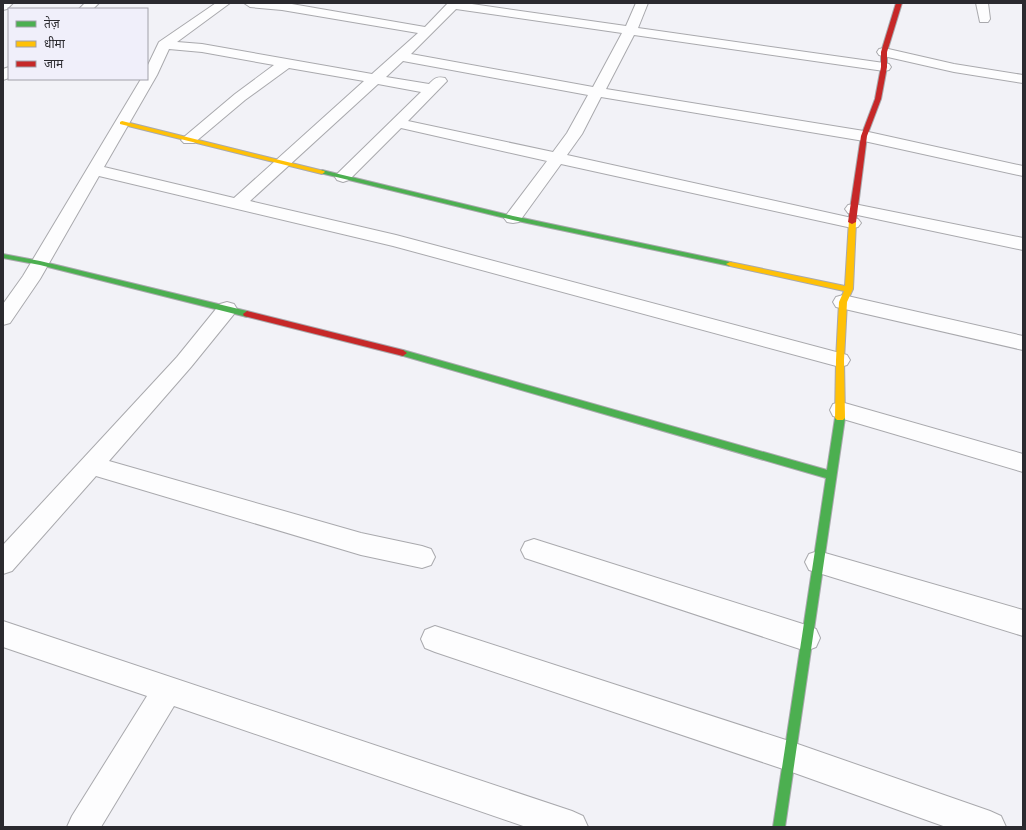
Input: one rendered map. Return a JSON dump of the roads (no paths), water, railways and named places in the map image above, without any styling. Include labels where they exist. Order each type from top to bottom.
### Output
[{"type":"street","points":[[3,6],[7,3]]},
{"type":"street","points":[[148,78],[164,45],[224,3]]},
{"type":"street","points":[[250,3],[282,6],[428,31]]},
{"type":"street","points":[[513,218],[574,134],[630,31],[642,3]]},
{"type":"street","points":[[779,827],[841,410],[840,360],[853,216],[864,136],[878,99],[884,67],[884,52],[899,3]]},
{"type":"street","points":[[982,3],[984,19]]},
{"type":"street","points":[[237,204],[428,31],[454,4],[630,31],[884,67]]},
{"type":"street","points":[[164,45],[202,48],[431,89]]},
{"type":"street","points":[[884,52],[954,68],[1023,78]]},
{"type":"street","points":[[400,56],[597,92],[864,136],[1023,171]]},
{"type":"street","points":[[189,140],[286,63]]},
{"type":"street","points":[[343,177],[454,66]]},
{"type":"street","points":[[3,318],[40,263],[147,80]]},
{"type":"street","points":[[398,123],[557,158],[853,216],[1023,244]]},
{"type":"street","points":[[122,124],[846,296],[1023,343]]},
{"type":"street","points":[[95,170],[396,241],[840,360]]},
{"type":"street","points":[[3,256],[40,263],[364,342],[831,475]]},
{"type":"street","points":[[3,563],[184,362],[227,309]]},
{"type":"street","points":[[841,410],[1023,463]]},
{"type":"street","points":[[91,465],[361,544],[422,557]]},
{"type":"street","points":[[534,550],[806,638]]},
{"type":"street","points":[[818,562],[1023,623]]},
{"type":"street","points":[[3,634],[572,827]]},
{"type":"street","points":[[435,639],[789,756],[990,827]]},
{"type":"street","points":[[83,827],[167,690]]}]
